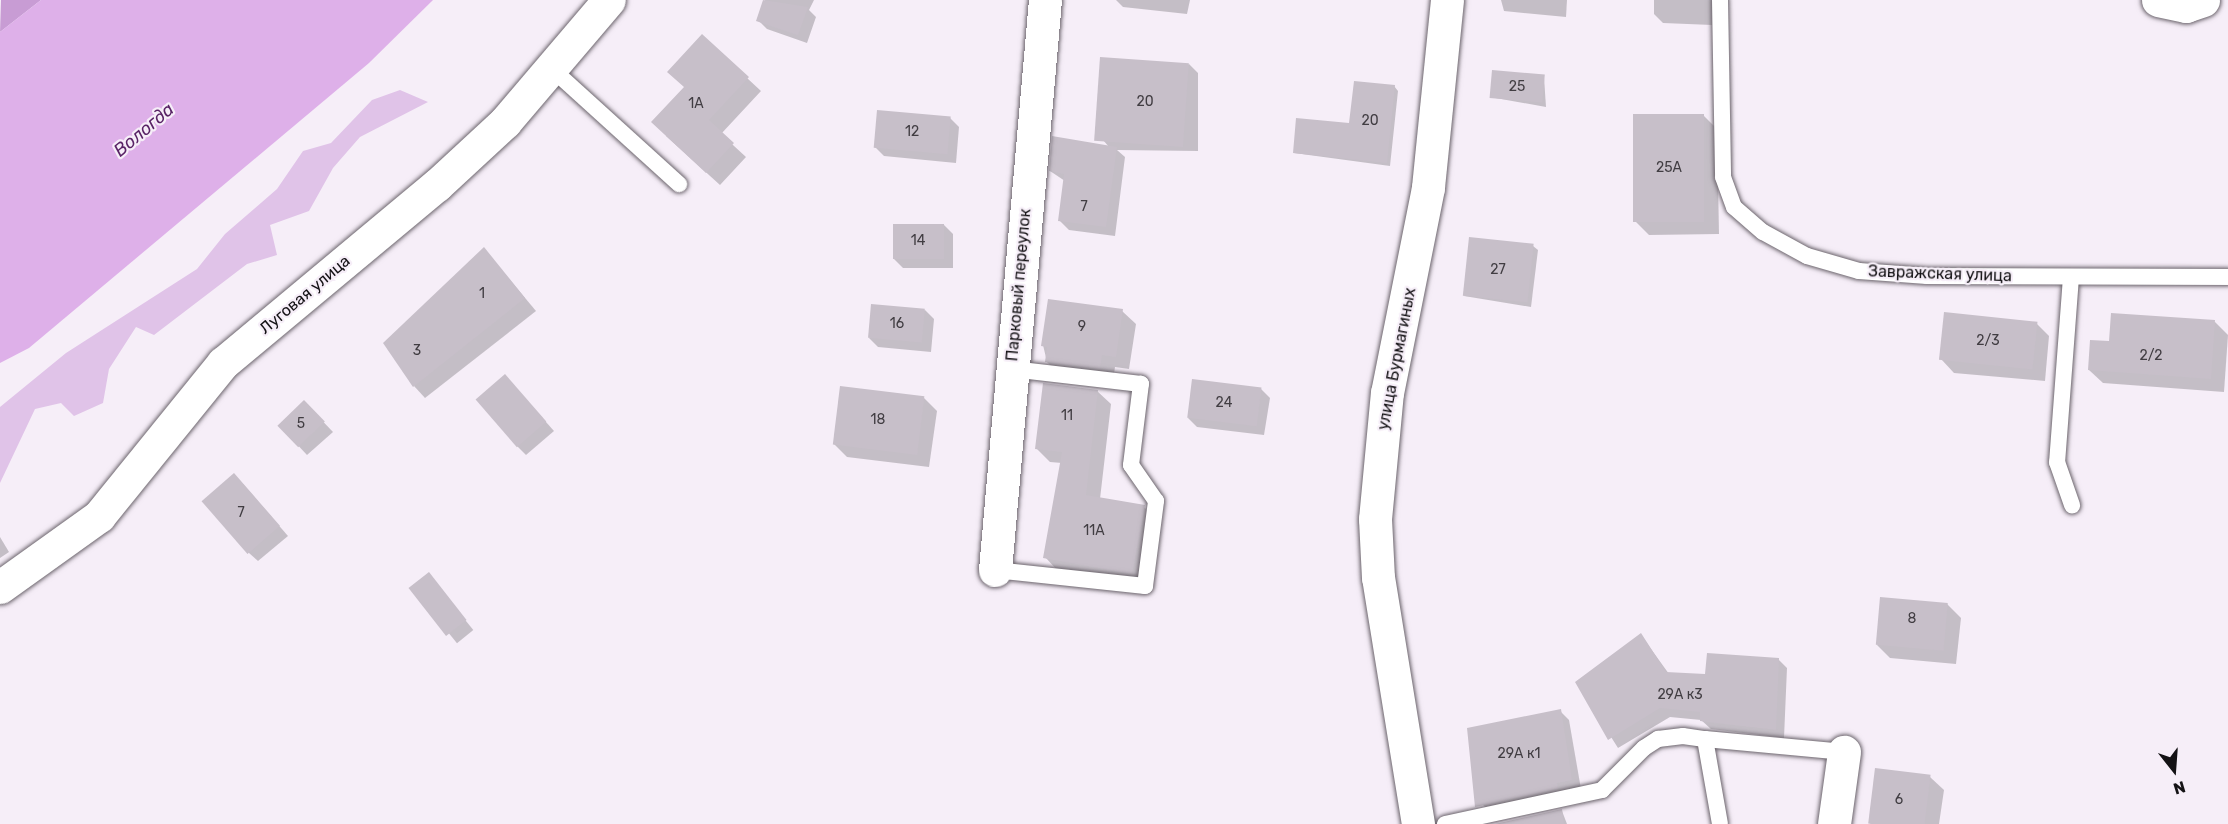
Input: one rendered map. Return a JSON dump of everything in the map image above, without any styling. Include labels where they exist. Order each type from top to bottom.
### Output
[{"type":"street","name":"Луговая улица","points":[[0,587],[99,516],[223,363],[437,185],[551,68],[609,0]]},
{"type":"street","name":"Парковый переулок","points":[[995,570],[1045,0]]},
{"type":"street","name":"улица Бурмагиных","points":[[1418,824],[1379,589],[1375,519],[1387,393],[1428,187],[1447,0]]},
{"type":"street","points":[[2158,0],[2186,6],[2203,0]]},
{"type":"street","points":[[1834,824],[1844,752]]},
{"type":"lane","name":"Завражская улица","points":[[1720,0],[1723,177],[1734,207],[1763,232],[1807,256],[1859,271],[2071,277],[2228,277]]},
{"type":"lane","points":[[551,68],[679,184]]},
{"type":"lane","points":[[2071,277],[2057,462],[2072,505]]},
{"type":"lane","points":[[995,570],[1145,586],[1156,501],[1131,465],[1141,384],[1012,369]]},
{"type":"lane","points":[[1444,824],[1602,790],[1658,739],[1705,739],[1844,752]]},
{"type":"lane","points":[[1705,739],[1720,824]]},
{"type":"shaded area","points":[[1,0],[41,0],[0,32]]},
{"type":"shaded area","points":[[400,90],[428,102],[360,137],[333,168],[309,211],[270,225],[277,255],[247,264],[154,335],[136,327],[109,369],[103,403],[74,416],[61,403],[35,409],[0,483],[0,407],[66,353],[197,269],[225,234],[277,189],[303,151],[331,143],[372,100]]},
{"type":"water","name":"Вологда","points":[[41,0],[433,0],[369,63],[29,348],[0,363],[0,32]]},
{"type":"building","points":[[763,0],[808,7],[798,35],[756,21]]},
{"type":"building","points":[[702,34],[749,77],[709,120],[734,143],[706,173],[651,122],[684,87],[667,72]]},
{"type":"building","points":[[1100,57],[1189,63],[1183,147],[1094,141]]},
{"type":"building","points":[[1492,70],[1545,75],[1542,103],[1490,98]]},
{"type":"building","points":[[1354,81],[1395,85],[1387,163],[1293,153],[1296,118],[1349,123]]},
{"type":"building","points":[[877,110],[951,116],[947,154],[874,148]]},
{"type":"building","points":[[1633,114],[1704,114],[1704,222],[1633,222]]},
{"type":"building","points":[[1052,136],[1117,147],[1106,227],[1058,221],[1064,174],[1049,171]]},
{"type":"building","points":[[893,224],[944,224],[944,259],[893,259]]},
{"type":"building","points":[[1469,237],[1534,244],[1527,302],[1463,296]]},
{"type":"building","points":[[484,247],[525,298],[413,387],[383,343]]},
{"type":"building","points":[[1048,299],[1123,309],[1116,357],[1102,355],[1100,369],[1045,362],[1047,347],[1041,346]]},
{"type":"building","points":[[871,304],[925,309],[922,343],[868,338]]},
{"type":"building","points":[[1944,312],[2037,322],[2032,370],[1939,360]]},
{"type":"building","points":[[2111,313],[2215,320],[2211,379],[2088,370],[2090,340],[2109,341]]},
{"type":"building","points":[[505,374],[546,422],[517,447],[476,400]]},
{"type":"building","points":[[1192,379],[1261,388],[1257,426],[1187,418]]},
{"type":"building","points":[[1043,383],[1098,390],[1086,495],[1145,505],[1132,574],[1043,558],[1062,452],[1035,449]]},
{"type":"building","points":[[840,386],[924,396],[917,455],[833,445]]},
{"type":"building","points":[[304,400],[325,422],[298,447],[277,426]]},
{"type":"building","points":[[234,473],[280,526],[247,554],[202,501]]},
{"type":"building","points":[[429,572],[467,620],[446,636],[409,588]]},
{"type":"building","points":[[1880,597],[1948,603],[1944,651],[1876,645]]},
{"type":"building","points":[[1641,633],[1666,672],[1705,674],[1707,653],[1779,658],[1776,730],[1700,721],[1700,712],[1660,708],[1608,740],[1575,682]]},
{"type":"building","points":[[1561,709],[1572,780],[1557,783],[1558,789],[1475,807],[1467,728]]},
{"type":"building","points":[[1875,768],[1931,775],[1925,824],[1868,824]]},
{"type":"building","points":[[1562,809],[1564,824],[1495,824]]}]
